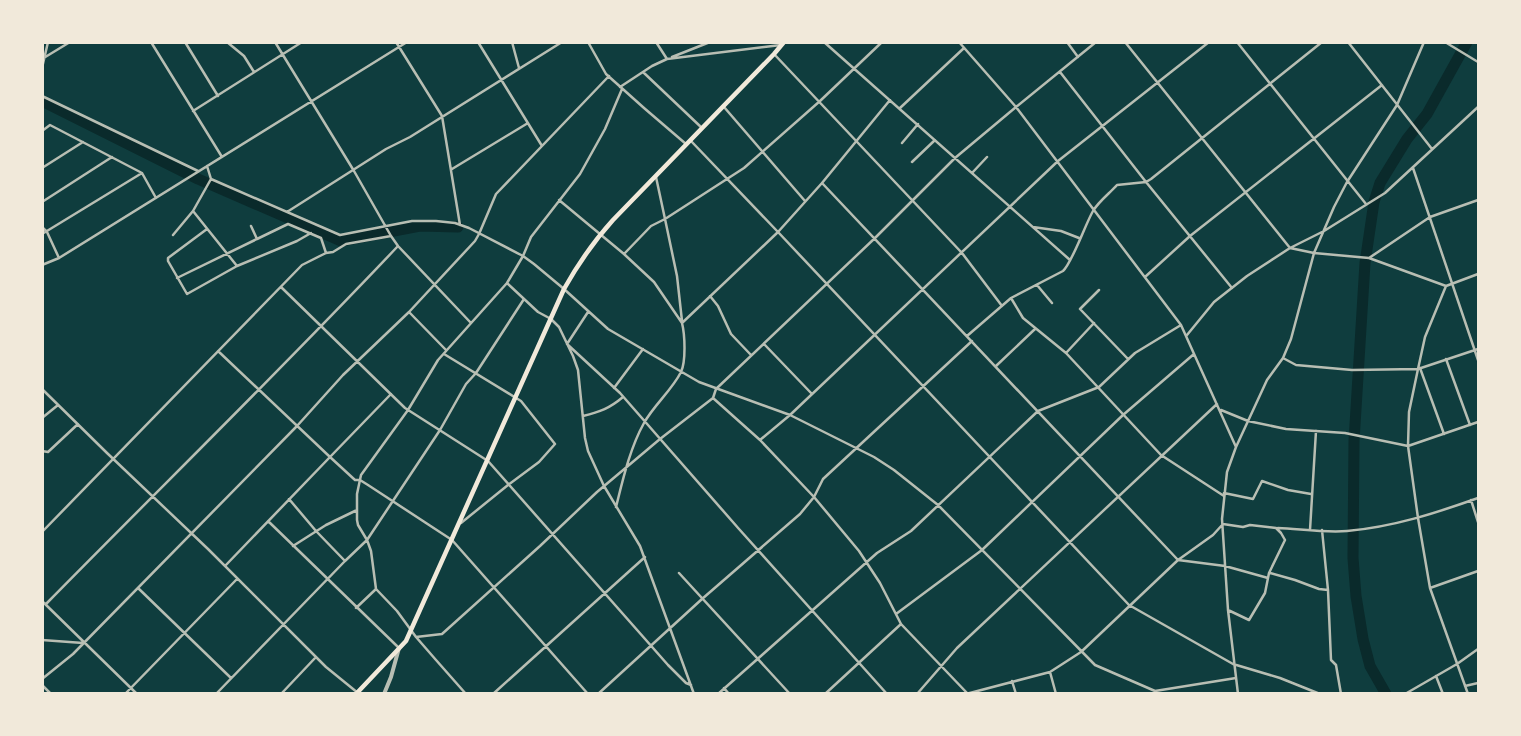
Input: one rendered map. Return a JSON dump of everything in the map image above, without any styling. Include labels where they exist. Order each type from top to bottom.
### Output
[{"type":"main road","points":[[357,693],[406,640],[412,630],[564,289],[575,270],[600,234],[724,107],[783,43]]},
{"type":"street","points":[[42,68],[48,42]]},
{"type":"street","points":[[43,59],[70,42]]},
{"type":"street","points":[[151,42],[222,157]]},
{"type":"street","points":[[185,42],[218,96]]},
{"type":"street","points":[[227,42],[244,56],[254,73]]},
{"type":"street","points":[[275,42],[354,171],[390,235],[470,324]]},
{"type":"street","points":[[193,111],[283,56],[302,42]]},
{"type":"street","points":[[396,42],[442,116],[460,225]]},
{"type":"street","points":[[42,265],[59,258],[312,103],[407,42]]},
{"type":"street","points":[[478,42],[542,146]]},
{"type":"street","points":[[512,42],[519,68]]},
{"type":"street","points":[[287,212],[386,149],[410,137],[562,42]]},
{"type":"street","points":[[588,42],[609,76],[689,143],[726,178],[1129,605],[1233,664],[1280,678],[1320,694]]},
{"type":"street","points":[[656,42],[667,59]]},
{"type":"street","points":[[466,694],[416,637],[397,611],[376,589],[373,562],[367,540],[358,525],[357,494],[361,475],[408,410],[438,360],[507,283],[532,237],[580,174],[593,152],[605,129],[621,88],[642,72],[667,59],[710,42]]},
{"type":"street","points":[[824,42],[1070,260]]},
{"type":"street","points":[[624,254],[651,226],[744,168],[820,101],[882,42]]},
{"type":"street","points":[[959,42],[1016,107],[1181,326],[1236,447]]},
{"type":"street","points":[[1067,42],[1078,57]]},
{"type":"street","points":[[416,637],[442,634],[604,486],[713,398],[716,389],[913,202],[955,158],[1096,42]]},
{"type":"street","points":[[1124,42],[1290,248],[1314,253],[1369,258],[1446,286]]},
{"type":"street","points":[[760,440],[790,415],[875,336],[1058,161],[1209,42]]},
{"type":"street","points":[[1237,42],[1366,204]]},
{"type":"street","points":[[967,336],[1011,298],[1068,267],[1079,238],[1094,210],[1118,185],[1146,182],[1322,42]]},
{"type":"street","points":[[1348,42],[1432,149]]},
{"type":"street","points":[[1238,694],[1228,610],[1223,524],[1224,495],[1228,472],[1236,447],[1266,380],[1282,358],[1291,339],[1314,253],[1324,231],[1348,182],[1398,105],[1424,42]]},
{"type":"street","points":[[1445,42],[1478,62]]},
{"type":"street","points":[[667,59],[783,43]]},
{"type":"street","points":[[900,108],[964,48]]},
{"type":"street","points":[[774,54],[962,253],[1002,306]]},
{"type":"street","points":[[642,72],[702,128]]},
{"type":"street","points":[[1060,72],[1232,288]]},
{"type":"street","points":[[42,679],[84,643],[297,426],[357,362],[409,312],[475,241],[480,234],[496,194],[609,76]]},
{"type":"street","points":[[1145,278],[1190,236],[1382,85]]},
{"type":"street","points":[[42,96],[197,172]]},
{"type":"street","points":[[682,323],[778,232],[822,183],[890,100]]},
{"type":"street","points":[[724,107],[805,201]]},
{"type":"street","points":[[1186,336],[1206,309],[1232,288],[1290,248],[1324,231],[1385,193],[1478,107]]},
{"type":"street","points":[[452,169],[528,123]]},
{"type":"street","points":[[902,143],[918,124]]},
{"type":"street","points":[[42,131],[50,125],[142,173],[156,198]]},
{"type":"street","points":[[912,162],[935,140]]},
{"type":"street","points":[[42,168],[83,142]]},
{"type":"street","points":[[42,202],[112,157]]},
{"type":"street","points":[[972,173],[987,157]]},
{"type":"street","points":[[173,235],[193,211],[211,179],[207,166]]},
{"type":"street","points":[[1413,168],[1477,350],[1478,360]]},
{"type":"street","points":[[42,234],[142,173]]},
{"type":"street","points":[[616,508],[627,467],[645,422],[681,372],[684,342],[677,276],[656,176]]},
{"type":"street","points":[[211,179],[340,235],[412,221],[436,221],[460,225],[480,234],[523,256],[564,289],[608,329],[681,372],[716,389],[790,415],[858,448],[894,470],[938,505],[1095,665],[1155,691],[1236,678]]},
{"type":"street","points":[[822,183],[1178,560],[1225,566],[1268,578]]},
{"type":"street","points":[[559,200],[624,254],[654,282],[682,323]]},
{"type":"street","points":[[1369,258],[1430,217],[1478,200]]},
{"type":"street","points":[[193,211],[237,266]]},
{"type":"street","points":[[177,278],[288,224],[321,238],[326,253]]},
{"type":"street","points":[[251,226],[257,239]]},
{"type":"street","points":[[42,227],[47,232],[59,258]]},
{"type":"street","points":[[1033,227],[1061,231],[1079,238]]},
{"type":"street","points":[[207,229],[168,258],[177,278],[186,292],[189,293],[237,266],[297,241],[311,233]]},
{"type":"street","points":[[42,532],[302,265],[326,253],[333,252],[346,244],[390,235]]},
{"type":"street","points":[[46,604],[258,389],[322,327],[398,246]]},
{"type":"street","points":[[1468,694],[1430,588],[1408,446],[1409,412],[1425,337],[1446,286],[1478,274]]},
{"type":"street","points":[[507,283],[538,312],[551,319],[558,327],[567,344],[578,370],[588,451],[604,486],[645,557],[694,694]]},
{"type":"street","points":[[1037,285],[1052,303]]},
{"type":"street","points":[[281,288],[408,410],[488,462],[651,646],[686,683],[691,685]]},
{"type":"street","points":[[1099,290],[1080,309],[1128,359]]},
{"type":"street","points":[[710,296],[718,306],[731,334],[752,355]]},
{"type":"street","points":[[1011,298],[1022,318],[1066,353],[1161,455],[1224,495],[1253,499],[1262,481],[1288,490],[1312,494]]},
{"type":"street","points":[[216,694],[367,540],[440,430],[466,384],[476,374],[524,299]]},
{"type":"street","points":[[409,312],[446,350]]},
{"type":"street","points":[[567,344],[588,312]]},
{"type":"street","points":[[1066,353],[1094,323]]},
{"type":"street","points":[[718,694],[866,562],[911,530],[1038,411],[1099,387],[1135,353],[1181,326]]},
{"type":"street","points":[[996,366],[1035,329]]},
{"type":"street","points":[[598,694],[702,598],[800,514],[814,497],[823,479],[972,341]]},
{"type":"street","points":[[567,344],[623,397],[887,694]]},
{"type":"street","points":[[764,344],[812,394]]},
{"type":"street","points":[[614,388],[643,349]]},
{"type":"street","points":[[218,350],[355,480],[360,480],[452,540],[588,694]]},
{"type":"street","points":[[1282,358],[1296,365],[1352,370],[1419,368],[1477,350]]},
{"type":"street","points":[[444,354],[521,402],[555,444],[539,462],[459,524]]},
{"type":"street","points":[[896,614],[982,550],[1031,501],[1123,415],[1194,354]]},
{"type":"street","points":[[1446,359],[1470,425]]},
{"type":"street","points":[[1419,368],[1444,434]]},
{"type":"street","points":[[42,389],[316,657],[357,693]]},
{"type":"street","points":[[225,566],[392,394]]},
{"type":"street","points":[[583,416],[601,412],[614,405],[623,397]]},
{"type":"street","points":[[713,398],[760,440],[814,497],[866,562],[902,624],[967,693],[1050,672],[1081,652],[1178,560],[1213,535],[1223,524]]},
{"type":"street","points":[[917,694],[957,648],[1217,404]]},
{"type":"street","points":[[42,418],[58,405]]},
{"type":"street","points":[[1220,410],[1248,421],[1286,429],[1345,433],[1408,446],[1478,422]]},
{"type":"street","points":[[42,451],[48,452],[78,424]]},
{"type":"street","points":[[1310,530],[1316,431]]},
{"type":"street","points":[[289,498],[316,531],[345,561]]},
{"type":"street","points":[[1223,524],[1244,527],[1250,524],[1276,528],[1345,532],[1418,518],[1478,498]]},
{"type":"street","points":[[1471,500],[1478,522]]},
{"type":"street","points":[[292,546],[357,510]]},
{"type":"street","points":[[268,521],[399,648],[384,694]]},
{"type":"street","points":[[1228,610],[1249,620],[1265,592],[1269,573],[1285,540],[1276,528]]},
{"type":"street","points":[[1322,530],[1328,590],[1331,660],[1336,665],[1341,694]]},
{"type":"street","points":[[493,694],[645,557]]},
{"type":"street","points":[[1430,588],[1478,572]]},
{"type":"street","points":[[679,573],[790,694]]},
{"type":"street","points":[[1269,573],[1319,589],[1328,590]]},
{"type":"street","points":[[124,694],[237,579]]},
{"type":"street","points":[[138,588],[231,678]]},
{"type":"street","points":[[356,608],[376,589]]},
{"type":"street","points":[[42,601],[137,694]]},
{"type":"street","points":[[825,694],[902,624]]},
{"type":"street","points":[[42,640],[84,643]]},
{"type":"street","points":[[1405,694],[1457,664],[1478,649]]},
{"type":"street","points":[[281,694],[316,657]]},
{"type":"street","points":[[1050,672],[1056,694]]},
{"type":"street","points":[[1436,676],[1442,694]]},
{"type":"street","points":[[1012,681],[1016,694]]},
{"type":"street","points":[[1464,686],[1478,683]]},
{"type":"street","points":[[42,685],[51,694]]},
{"type":"street","points":[[724,688],[729,694]]},
{"type":"waterway","points":[[1386,694],[1370,666],[1363,639],[1356,596],[1353,558],[1354,441],[1365,263],[1374,202],[1380,183],[1407,139],[1427,114],[1467,42]]},
{"type":"waterway","points":[[42,101],[198,179],[341,241],[420,226],[458,227]]}]
